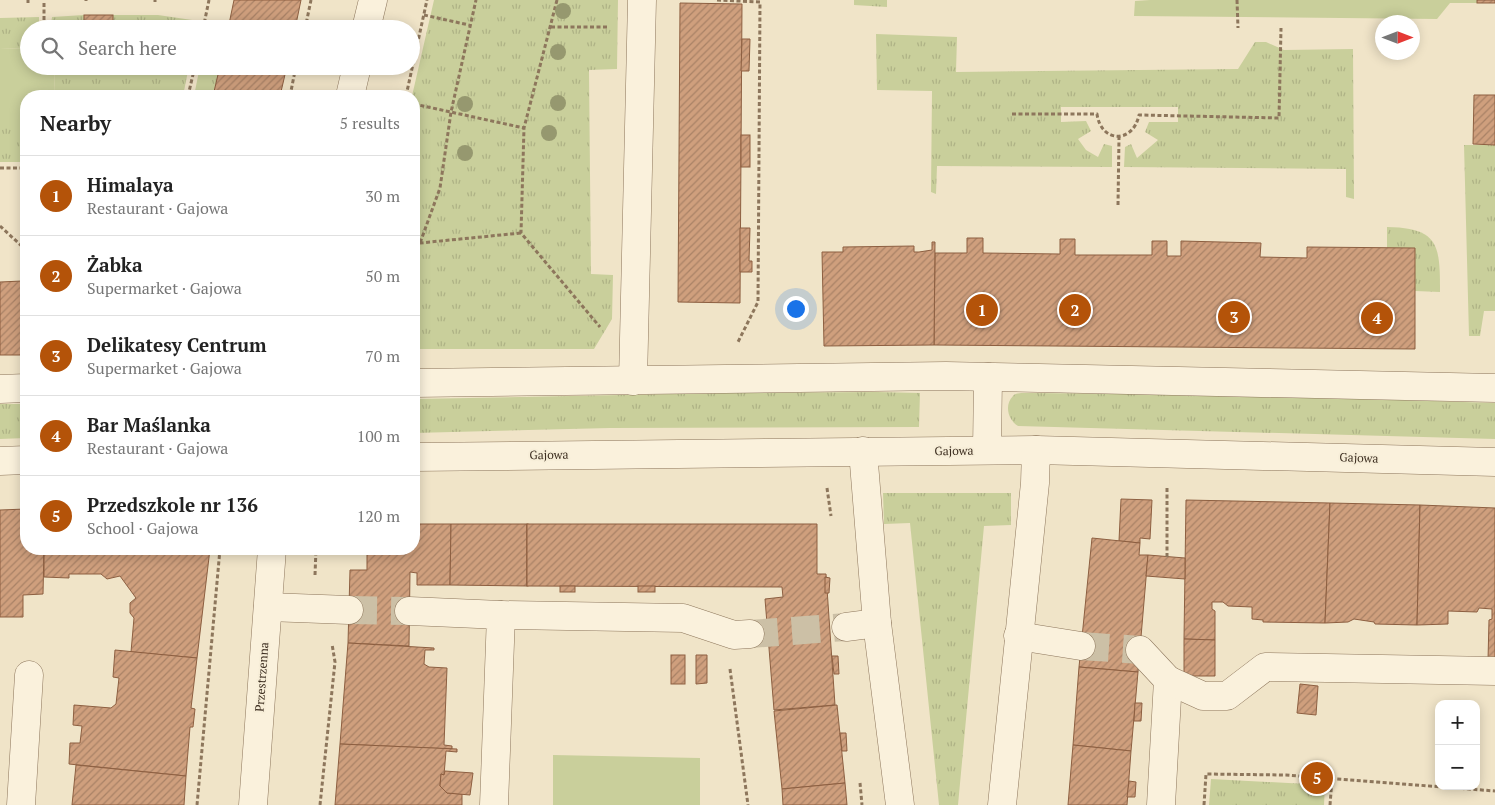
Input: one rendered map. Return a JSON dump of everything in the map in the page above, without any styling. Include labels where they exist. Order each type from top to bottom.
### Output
[{"type":"street","points":[[368,20],[373,0]]},
{"type":"street","points":[[633,381],[642,0]]},
{"type":"street","points":[[351,90],[355,75]]},
{"type":"street","points":[[987,450],[988,377]]},
{"type":"street","points":[[420,383],[988,377],[1495,388]]},
{"type":"street","points":[[0,389],[20,388]]},
{"type":"street","points":[[1002,805],[1035,484],[1036,450]]},
{"type":"street","name":"Gajowa","points":[[420,457],[1036,450],[1495,462]]},
{"type":"street","points":[[863,451],[877,623],[900,805]]},
{"type":"street","points":[[0,461],[20,460]]},
{"type":"street","name":"Przestrzenna","points":[[253,805],[272,555]]},
{"type":"street","points":[[268,607],[338,609]]},
{"type":"street","points":[[409,611],[683,618],[734,635],[750,634]]},
{"type":"street","points":[[494,805],[501,614]]},
{"type":"street","points":[[846,626],[877,623]]},
{"type":"street","points":[[1018,636],[1082,646]]},
{"type":"street","points":[[1140,650],[1168,680],[1203,696],[1227,696],[1264,667],[1495,672]]},
{"type":"street","points":[[14,793],[29,675]]},
{"type":"street","points":[[1161,805],[1168,680]]},
{"type":"path","points":[[205,20],[209,0]]},
{"type":"path","points":[[307,20],[311,0]]},
{"type":"path","points":[[420,33],[427,0]]},
{"type":"path","points":[[476,0],[451,112],[440,188],[420,242],[521,233]]},
{"type":"path","points":[[557,0],[524,128],[521,233],[595,324],[606,332]]},
{"type":"path","points":[[717,0],[760,2],[758,302],[732,353]]},
{"type":"path","points":[[1237,0],[1238,28]]},
{"type":"path","points":[[44,3],[44,20]]},
{"type":"path","points":[[424,15],[469,25]]},
{"type":"path","points":[[1012,114],[1096,114],[1098,123],[1103,130],[1110,136],[1119,137],[1129,133],[1137,126],[1138,115],[1279,118],[1281,28]]},
{"type":"path","points":[[189,90],[193,75]]},
{"type":"path","points":[[291,90],[294,75]]},
{"type":"path","points":[[407,90],[411,75]]},
{"type":"path","points":[[420,105],[524,128]]},
{"type":"path","points":[[1118,205],[1119,137]]},
{"type":"path","points":[[0,168],[20,168]]},
{"type":"path","points":[[0,226],[20,244]]},
{"type":"path","points":[[1167,483],[1167,557]]},
{"type":"path","points":[[197,805],[219,555]]},
{"type":"path","points":[[316,555],[315,578],[338,609],[335,662],[320,805]]},
{"type":"path","points":[[730,670],[748,805]]},
{"type":"path","points":[[1204,805],[1206,774],[1286,775],[1495,791]]},
{"type":"path","points":[[1330,805],[1332,779]]},
{"type":"green space","points":[[434,0],[618,0],[617,69],[589,70],[591,274],[613,275],[612,319],[594,349],[420,349],[420,90],[413,90],[417,75],[420,75],[420,61]]},
{"type":"green space","points":[[854,0],[887,0],[887,7],[854,5]]},
{"type":"green space","points":[[1477,0],[1477,3],[1450,3],[1437,19],[1420,19],[1420,15],[1375,15],[1375,18],[1134,16],[1135,1]]},
{"type":"green space","points":[[84,15],[84,20],[52,20],[52,17]]},
{"type":"green space","points":[[113,15],[158,15],[192,20],[113,20]]},
{"type":"green space","points":[[39,17],[39,20],[20,20],[20,48],[0,49],[0,18]]},
{"type":"green space","points":[[876,34],[957,37],[956,72],[1238,69],[1255,42],[1266,42],[1284,50],[1353,49],[1354,199],[1346,197],[1346,169],[1124,167],[1125,147],[1131,144],[1137,158],[1158,140],[1145,132],[1149,122],[1178,122],[1178,107],[1061,107],[1061,122],[1086,121],[1091,131],[1078,139],[1086,150],[1098,157],[1104,144],[1112,146],[1112,167],[937,166],[936,194],[931,192],[932,91],[877,90]]},
{"type":"green space","points":[[20,48],[20,75],[54,75],[55,90],[20,90],[20,128],[0,128],[0,49]]},
{"type":"green space","points":[[54,75],[187,75],[184,90],[55,90]]},
{"type":"green space","points":[[198,75],[218,75],[214,90],[195,90]]},
{"type":"green space","points":[[0,128],[20,128],[20,162],[0,162]]},
{"type":"green space","points":[[1464,145],[1495,145],[1495,311],[1484,311],[1480,336],[1469,336]]},
{"type":"green space","points":[[1387,227],[1417,231],[1427,236],[1433,242],[1439,262],[1440,292],[1415,291],[1387,248]]},
{"type":"green space","points":[[722,393],[920,393],[919,427],[610,428],[420,433],[420,399]]},
{"type":"green space","points":[[1020,393],[1246,395],[1495,403],[1495,439],[1018,426],[1008,412],[1010,400],[1014,395]]},
{"type":"green space","points":[[0,404],[20,404],[20,438],[0,439]]},
{"type":"green space","points":[[883,493],[1011,493],[1011,525],[984,526],[958,805],[939,805],[910,523],[884,524]]},
{"type":"green space","points":[[553,755],[700,758],[700,805],[553,805]]},
{"type":"green space","points":[[1211,779],[1325,785],[1324,805],[1209,805]]},
{"type":"building","points":[[234,0],[301,0],[297,20],[230,20]]},
{"type":"building","points":[[1477,0],[1495,0],[1495,3],[1477,3]]},
{"type":"building","points":[[680,3],[742,4],[740,303],[678,302]]},
{"type":"building","points":[[84,15],[113,15],[113,20],[84,20]]},
{"type":"building","points":[[742,39],[750,39],[749,71],[741,71]]},
{"type":"building","points":[[218,75],[285,75],[281,90],[214,90]]},
{"type":"building","points":[[1474,95],[1495,95],[1495,145],[1473,144]]},
{"type":"building","points":[[741,135],[750,135],[750,167],[741,167]]},
{"type":"building","points":[[740,228],[750,228],[749,261],[752,261],[752,272],[740,272]]},
{"type":"building","points":[[967,238],[983,238],[983,253],[1060,254],[1060,239],[1075,239],[1075,255],[1152,255],[1152,241],[1167,241],[1167,256],[1181,256],[1181,241],[1261,243],[1260,257],[1307,258],[1307,247],[1415,248],[1415,349],[934,345],[935,253],[967,253]]},
{"type":"building","points":[[932,242],[935,242],[934,345],[824,346],[822,252],[843,252],[843,247],[914,246],[914,252],[919,252],[932,250]]},
{"type":"building","points":[[20,281],[20,355],[0,355],[0,282]]},
{"type":"building","points":[[1121,499],[1152,500],[1150,539],[1140,538],[1140,543],[1119,541]]},
{"type":"building","points":[[1186,500],[1330,503],[1325,623],[1263,622],[1263,620],[1252,619],[1252,607],[1228,606],[1223,602],[1212,602],[1212,609],[1215,611],[1215,640],[1184,639]]},
{"type":"building","points":[[1330,503],[1420,505],[1417,625],[1375,624],[1374,622],[1354,619],[1348,622],[1325,623]]},
{"type":"building","points":[[1420,505],[1495,508],[1495,660],[1488,660],[1489,620],[1492,619],[1492,609],[1479,608],[1477,612],[1448,611],[1448,624],[1417,625]]},
{"type":"building","points":[[20,509],[20,555],[44,555],[43,594],[23,595],[23,617],[0,617],[0,510]]},
{"type":"building","points":[[420,524],[451,524],[450,585],[417,585],[417,573],[410,572],[409,646],[348,643],[350,570],[367,570],[367,555],[420,555]]},
{"type":"building","points":[[451,524],[527,524],[527,586],[450,585]]},
{"type":"building","points":[[527,524],[817,524],[817,574],[826,574],[835,705],[774,710],[765,599],[783,597],[782,587],[527,586]]},
{"type":"building","points":[[528,524],[528,586],[527,586]]},
{"type":"building","points":[[1092,538],[1140,543],[1139,555],[1148,555],[1138,672],[1079,667]]},
{"type":"building","points":[[44,555],[209,555],[197,658],[131,652],[134,618],[130,613],[130,603],[136,598],[120,576],[107,579],[101,574],[69,574],[69,578],[44,577]]},
{"type":"building","points":[[1148,555],[1185,558],[1185,579],[1146,576]]},
{"type":"building","points":[[825,577],[830,578],[829,593],[825,593]]},
{"type":"building","points":[[560,586],[575,586],[575,592],[560,592]]},
{"type":"building","points":[[638,586],[655,586],[655,592],[638,592]]},
{"type":"building","points":[[1184,639],[1215,640],[1215,676],[1184,676]]},
{"type":"building","points":[[348,643],[434,648],[434,650],[425,650],[424,664],[429,667],[447,668],[444,745],[452,746],[452,749],[340,744]]},
{"type":"building","points":[[115,650],[197,658],[191,708],[195,709],[193,727],[190,727],[186,776],[69,764],[70,743],[80,743],[82,726],[73,725],[74,705],[111,708],[116,704],[119,678],[113,677]]},
{"type":"building","points":[[671,655],[685,655],[685,684],[671,684]]},
{"type":"building","points":[[696,655],[707,655],[707,683],[696,684]]},
{"type":"building","points":[[832,656],[838,656],[839,674],[834,674]]},
{"type":"building","points":[[1079,667],[1138,672],[1131,751],[1073,745]]},
{"type":"building","points":[[1300,684],[1318,686],[1316,715],[1297,713]]},
{"type":"building","points":[[1135,703],[1142,703],[1141,721],[1134,721]]},
{"type":"building","points":[[837,705],[845,783],[782,789],[774,711]]},
{"type":"building","points":[[840,733],[846,733],[847,751],[842,751]]},
{"type":"building","points":[[340,744],[457,749],[457,752],[446,751],[444,775],[441,774],[440,786],[447,793],[462,794],[462,805],[335,805]]},
{"type":"building","points":[[1073,745],[1131,751],[1127,805],[1068,805]]},
{"type":"building","points":[[76,765],[186,776],[184,805],[72,805]]},
{"type":"building","points":[[445,771],[473,773],[470,795],[447,793],[440,786],[441,774],[444,775]]},
{"type":"building","points":[[1129,781],[1136,782],[1135,797],[1127,797]]},
{"type":"building","points":[[845,783],[847,805],[783,805],[782,789]]},
{"type":"tunnel","points":[[349,610],[409,611]]},
{"type":"tunnel","points":[[750,634],[846,627]]},
{"type":"tunnel","points":[[1081,646],[1140,650]]},
{"type":"place","name":"Himalaya","points":[[982,310]]},
{"type":"place","name":"Żabka","points":[[1075,310]]},
{"type":"place","name":"Delikatesy Centrum","points":[[1234,317]]},
{"type":"place","name":"Bar Maślanka","points":[[1377,318]]},
{"type":"place","name":"Przedszkole nr 136","points":[[1317,778]]}]
